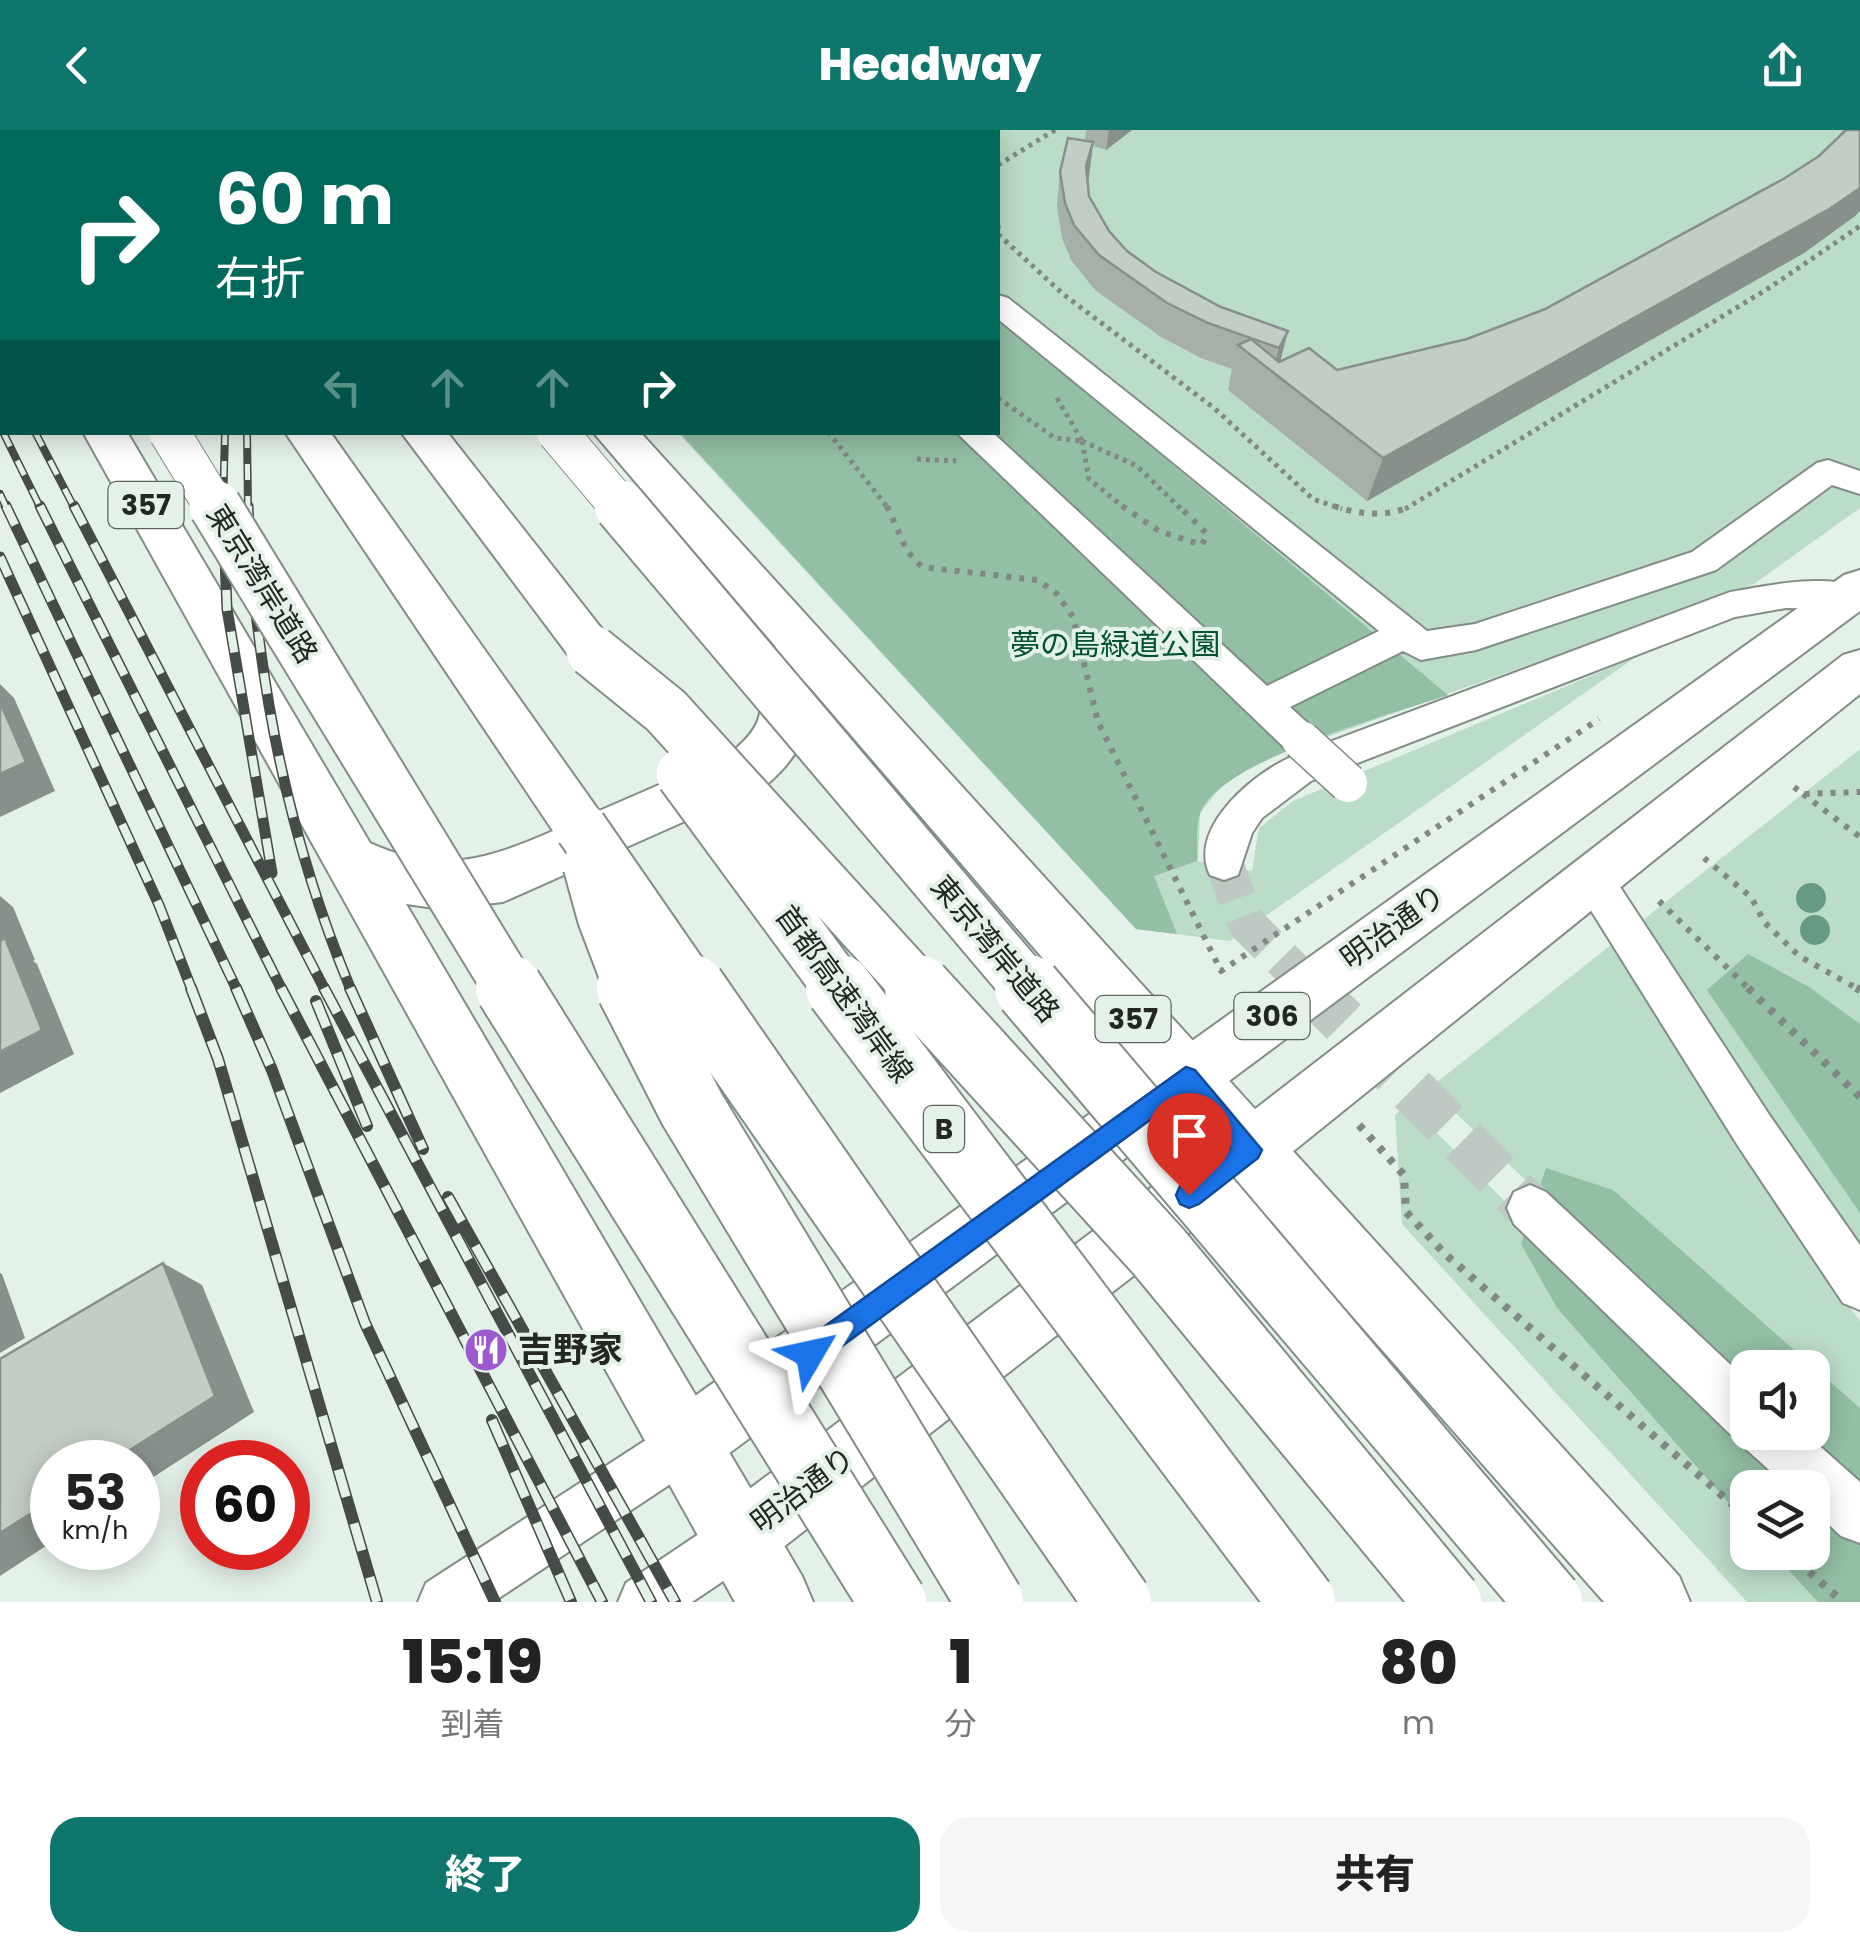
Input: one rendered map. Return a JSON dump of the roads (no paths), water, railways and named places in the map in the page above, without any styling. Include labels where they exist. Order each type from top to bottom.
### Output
[{"type":"highway","name":"357","points":[[107,435],[776,1602]]},
{"type":"highway","name":"東京湾岸道路","points":[[170,435],[600,1136],[893,1602]]},
{"type":"highway","points":[[309,435],[1118,1602]]},
{"type":"highway","name":"首都高速湾岸線","points":[[425,435],[592,651],[912,1086],[1302,1602]]},
{"type":"highway","name":"東京湾岸道路","points":[[560,435],[1549,1602]]},
{"type":"highway","name":"357","points":[[619,435],[1653,1602]]},
{"type":"highway","points":[[349,859],[385,876],[427,888],[472,886],[503,878],[748,770],[767,756],[783,734],[788,718],[787,691],[776,670],[692,555],[681,506]]},
{"type":"highway","points":[[592,651],[666,711],[1145,1236],[1448,1602]]},
{"type":"highway","points":[[581,828],[599,908],[647,1025],[738,1186],[990,1602]]},
{"type":"main road","name":"明治通り","points":[[684,1445],[1854,592]]},
{"type":"main road","name":"明治通り","points":[[740,1538],[1249,1150],[1591,876],[1860,668]]},
{"type":"street","points":[[1000,306],[1421,646],[1495,631],[1704,561],[1828,471],[1860,482]]},
{"type":"street","points":[[975,435],[1348,783]]},
{"type":"street","points":[[1224,862],[1240,812],[1267,787],[1298,770],[1730,606],[1786,595],[1854,592]]},
{"type":"street","points":[[1263,704],[1406,634]]},
{"type":"street","points":[[1591,876],[1765,1147],[1860,1286]]},
{"type":"street","points":[[1530,1208],[1730,1399]]},
{"type":"street","points":[[445,1602],[684,1445]]},
{"type":"street","points":[[1785,1450],[1860,1517]]},
{"type":"street","points":[[645,1602],[740,1538]]},
{"type":"tunnel","points":[[1224,863],[1246,923],[1313,990]]},
{"type":"tunnel","points":[[1310,988],[1530,1208]]},
{"type":"railway","points":[[4,435],[41,509]]},
{"type":"railway","points":[[37,435],[75,509]]},
{"type":"railway","points":[[223,507],[225,435]]},
{"type":"railway","points":[[247,435],[248,509]]},
{"type":"railway","points":[[0,494],[7,509]]},
{"type":"railway","points":[[6,506],[237,990]]},
{"type":"railway","points":[[40,506],[281,988]]},
{"type":"railway","points":[[74,506],[325,990]]},
{"type":"railway","points":[[248,506],[258,630],[278,753],[309,873],[351,990]]},
{"type":"railway","points":[[223,507],[227,609],[272,873]]},
{"type":"railway","points":[[0,557],[159,905],[192,990]]},
{"type":"railway","points":[[191,988],[218,1059],[377,1602]]},
{"type":"railway","points":[[236,988],[272,1070],[365,1323],[495,1602]]},
{"type":"railway","points":[[281,988],[602,1602]]},
{"type":"railway","points":[[324,988],[651,1602]]},
{"type":"railway","points":[[350,988],[423,1149]]},
{"type":"railway","points":[[316,1001],[367,1126]]},
{"type":"railway","points":[[448,1197],[675,1602]]},
{"type":"railway","points":[[492,1420],[571,1602]]},
{"type":"place","name":"吉野家","points":[[486,1350]]},
{"type":"park label","name":"夢の島緑道公園","points":[[1115,645]]}]
